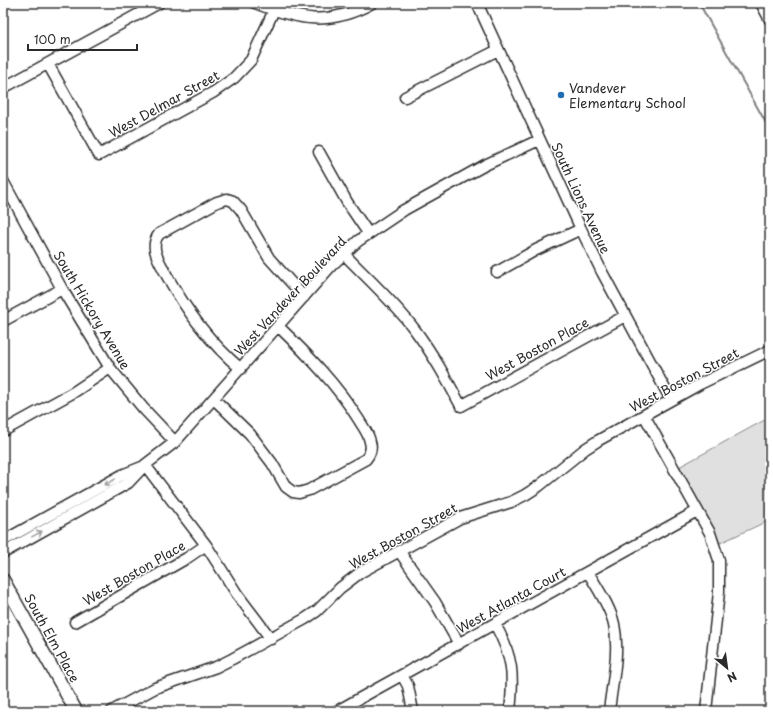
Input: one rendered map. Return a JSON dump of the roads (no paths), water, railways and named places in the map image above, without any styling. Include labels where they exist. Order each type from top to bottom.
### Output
[{"type":"main road","name":"South Elm Place","points":[[3,580],[76,711]]},
{"type":"street","points":[[3,88],[159,3]]},
{"type":"street","points":[[255,3],[291,16],[323,20],[349,14],[372,3]]},
{"type":"street","name":"South Lions Avenue","points":[[477,3],[580,229],[671,400]]},
{"type":"street","points":[[761,3],[770,20]]},
{"type":"street","name":"West Delmar Street","points":[[48,64],[99,155],[214,92],[234,78],[251,60],[274,10]]},
{"type":"street","points":[[405,97],[498,50]]},
{"type":"street","name":"West Vandever Boulevard","points":[[3,553],[128,483],[145,465],[175,442],[304,297],[344,254],[368,233],[404,210],[485,165],[539,140]]},
{"type":"street","points":[[319,152],[347,202],[368,233]]},
{"type":"street","name":"South Hickory Avenue","points":[[3,181],[62,288],[110,368],[143,408],[175,442]]},
{"type":"street","points":[[241,369],[205,333],[184,304],[156,254],[154,249],[156,238],[166,230],[210,205],[227,199],[238,205],[269,258],[304,297]]},
{"type":"street","points":[[497,272],[536,250],[580,229]]},
{"type":"street","name":"West Boston Place","points":[[344,254],[400,311],[414,329],[440,367],[461,406],[625,316]]},
{"type":"street","points":[[3,321],[62,288]]},
{"type":"street","points":[[214,399],[250,434],[272,463],[286,487],[294,492],[299,493],[310,490],[362,461],[369,455],[369,436],[343,396],[314,363],[278,326]]},
{"type":"street","name":"West Boston Street","points":[[112,711],[155,688],[216,667],[271,638],[317,611],[340,588],[361,572],[460,518],[511,502],[524,495],[539,486],[585,449],[671,400],[770,350]]},
{"type":"street","points":[[3,431],[74,392],[110,368]]},
{"type":"street","points":[[644,415],[716,548],[720,568],[719,592],[706,711]]},
{"type":"street","points":[[145,465],[206,545],[237,594],[271,638]]},
{"type":"street","name":"West Vandever Boulevard","points":[[3,541],[122,475],[145,465]]},
{"type":"street","name":"West Atlanta Court","points":[[337,711],[697,511]]},
{"type":"street","name":"West Boston Place","points":[[75,622],[187,558],[206,545]]},
{"type":"street","points":[[400,551],[436,602],[459,644]]},
{"type":"street","points":[[588,572],[606,604],[614,624],[615,656],[609,711]]},
{"type":"street","points":[[495,624],[510,656],[513,673],[510,711]]},
{"type":"street","points":[[402,675],[408,686],[413,711]]},
{"type":"waterway","points":[[699,3],[770,130]]},
{"type":"place","name":"Vandever Elementary School","points":[[561,95]]}]
